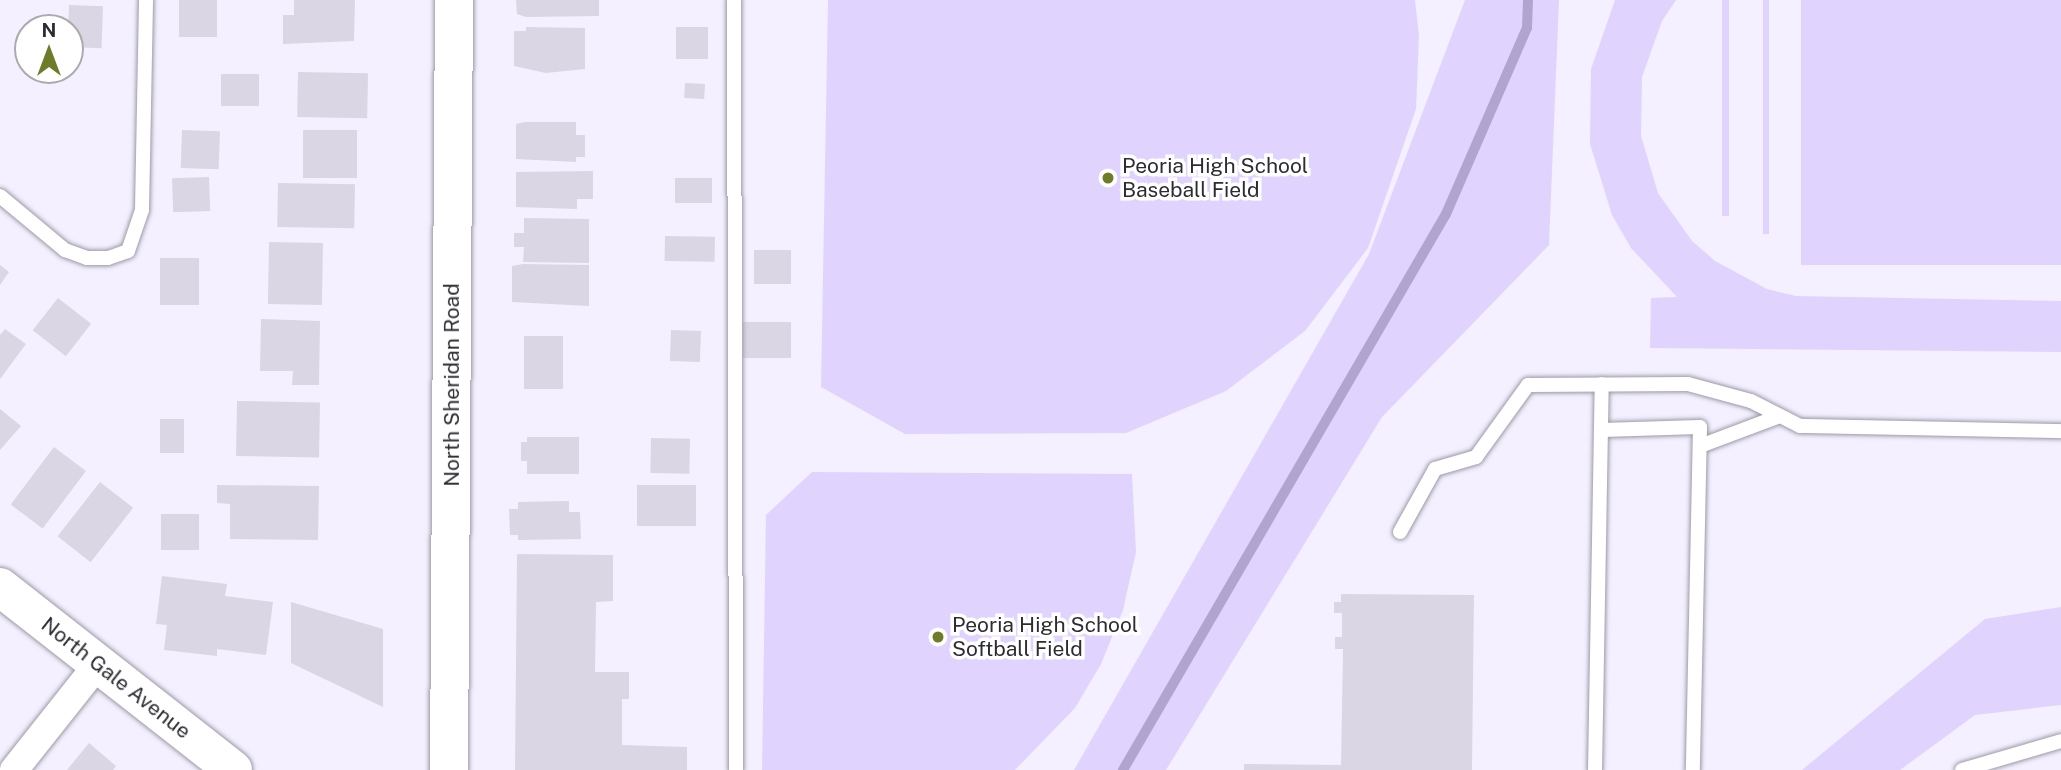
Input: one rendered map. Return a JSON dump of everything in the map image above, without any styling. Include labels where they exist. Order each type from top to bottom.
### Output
[{"type":"main road","name":"North Sheridan Road","points":[[449,770],[454,0]]},
{"type":"main road","name":"North Gale Avenue","points":[[0,587],[233,770]]},
{"type":"street","points":[[14,770],[98,664]]},
{"type":"lane","points":[[0,196],[65,250],[87,258],[108,258],[128,251],[142,210],[146,0]]},
{"type":"lane","points":[[734,0],[736,770]]},
{"type":"lane","points":[[1595,770],[1602,384]]},
{"type":"lane","points":[[1400,532],[1435,469],[1476,457],[1528,385],[1688,384],[1751,401],[1800,426],[2061,431]]},
{"type":"lane","points":[[1700,446],[1780,416]]},
{"type":"lane","points":[[1601,430],[1700,427],[1693,770]]},
{"type":"lane","points":[[1962,770],[2061,741]]},
{"type":"shaded area","name":"Peoria High School Baseball Field","points":[[828,0],[1415,0],[1419,36],[1416,109],[1368,248],[1305,331],[1226,391],[1126,433],[905,434],[821,387]]},
{"type":"shaded area","points":[[1465,0],[1559,0],[1549,245],[1382,417],[1166,770],[1074,770],[1369,254]]},
{"type":"shaded area","points":[[1615,0],[1676,0],[1662,21],[1642,77],[1641,136],[1658,193],[1692,241],[1715,261],[1767,289],[1796,296],[2061,301],[2061,352],[1650,348],[1651,298],[1677,297],[1631,248],[1612,215],[1590,144],[1591,69]]},
{"type":"shaded area","points":[[1722,0],[1729,0],[1729,216],[1722,216]]},
{"type":"shaded area","points":[[1763,0],[1769,0],[1769,234],[1763,234]]},
{"type":"shaded area","points":[[1801,0],[2061,0],[2061,265],[1801,265]]},
{"type":"shaded area","name":"Peoria High School Softball Field","points":[[812,472],[1132,474],[1136,552],[1123,610],[1101,664],[1075,708],[1015,770],[762,770],[766,515]]},
{"type":"shaded area","points":[[2061,607],[2061,705],[1975,715],[1900,770],[1802,770],[1985,619]]},
{"type":"building","points":[[179,0],[217,0],[217,37],[179,37]]},
{"type":"building","points":[[294,0],[355,0],[354,41],[283,44],[283,15],[294,15]]},
{"type":"building","points":[[516,0],[599,0],[599,16],[526,17],[517,14]]},
{"type":"building","points":[[69,5],[103,6],[102,48],[84,48],[84,14],[69,14]]},
{"type":"building","points":[[526,27],[585,28],[585,69],[546,73],[514,66],[514,31],[526,31]]},
{"type":"building","points":[[676,27],[708,27],[708,59],[676,59]]},
{"type":"building","points":[[298,72],[368,73],[367,118],[297,117]]},
{"type":"building","points":[[221,74],[259,74],[259,106],[221,106]]},
{"type":"building","points":[[685,83],[705,84],[704,99],[684,98]]},
{"type":"building","points":[[576,122],[576,135],[585,135],[585,157],[576,157],[576,162],[516,159],[516,124]]},
{"type":"building","points":[[182,130],[220,131],[219,169],[181,168]]},
{"type":"building","points":[[303,130],[357,130],[357,178],[303,178]]},
{"type":"building","points":[[593,171],[593,199],[577,199],[577,209],[516,207],[516,172]]},
{"type":"building","points":[[209,177],[210,211],[173,212],[172,178]]},
{"type":"building","points":[[675,178],[712,178],[712,203],[675,203]]},
{"type":"building","points":[[278,183],[355,184],[354,228],[277,227]]},
{"type":"building","points":[[524,218],[589,219],[589,263],[523,262],[524,247],[514,247],[514,233],[524,233]]},
{"type":"building","points":[[665,236],[715,237],[715,262],[665,261]]},
{"type":"building","points":[[269,242],[323,243],[322,305],[268,304]]},
{"type":"building","points":[[754,250],[791,250],[791,284],[754,284]]},
{"type":"building","points":[[160,258],[199,258],[199,305],[160,305]]},
{"type":"building","points":[[0,265],[9,272],[0,285]]},
{"type":"building","points":[[589,265],[589,306],[512,302],[512,266]]},
{"type":"building","points":[[58,298],[91,324],[66,356],[33,330]]},
{"type":"building","points":[[261,319],[320,321],[319,385],[292,385],[293,371],[260,371]]},
{"type":"building","points":[[743,322],[791,322],[791,358],[743,358]]},
{"type":"building","points":[[5,329],[26,344],[0,379],[0,335]]},
{"type":"building","points":[[671,330],[701,331],[700,362],[670,361]]},
{"type":"building","points":[[524,336],[563,336],[563,389],[524,389]]},
{"type":"building","points":[[237,401],[320,402],[319,457],[236,456]]},
{"type":"building","points":[[0,409],[21,426],[0,450]]},
{"type":"building","points":[[160,419],[184,419],[184,453],[160,453]]},
{"type":"building","points":[[527,437],[579,437],[579,474],[527,474],[527,461],[521,461],[521,442],[527,442]]},
{"type":"building","points":[[651,438],[690,439],[689,474],[650,473]]},
{"type":"building","points":[[54,447],[86,471],[43,529],[11,505]]},
{"type":"building","points":[[100,482],[133,508],[91,562],[58,536]]},
{"type":"building","points":[[217,485],[319,486],[318,540],[230,539],[230,504],[217,503]]},
{"type":"building","points":[[637,485],[696,485],[696,526],[637,526]]},
{"type":"building","points":[[569,501],[569,512],[580,512],[581,539],[518,540],[518,535],[510,535],[509,509],[518,509],[518,502]]},
{"type":"building","points":[[161,514],[199,514],[199,550],[161,550]]},
{"type":"building","points":[[517,554],[613,555],[613,601],[596,602],[595,672],[629,672],[629,699],[622,699],[622,745],[687,747],[687,770],[515,770]]},
{"type":"building","points":[[162,576],[227,584],[225,596],[273,602],[266,655],[217,649],[217,656],[164,650],[167,625],[156,624]]},
{"type":"building","points":[[1341,594],[1474,595],[1472,770],[1244,770],[1244,764],[1341,765],[1343,649],[1335,649],[1335,637],[1342,637],[1342,613],[1334,613],[1334,602],[1341,602]]},
{"type":"building","points":[[291,602],[383,629],[383,707],[291,663]]},
{"type":"building","points":[[89,743],[116,766],[113,770],[67,770]]},
{"type":"waterway","points":[[1123,770],[1446,214],[1527,28],[1528,0]]},
{"type":"place","name":"Peoria High School Baseball Field","points":[[1108,178]]},
{"type":"place","name":"Peoria High School Softball Field","points":[[938,637]]}]
